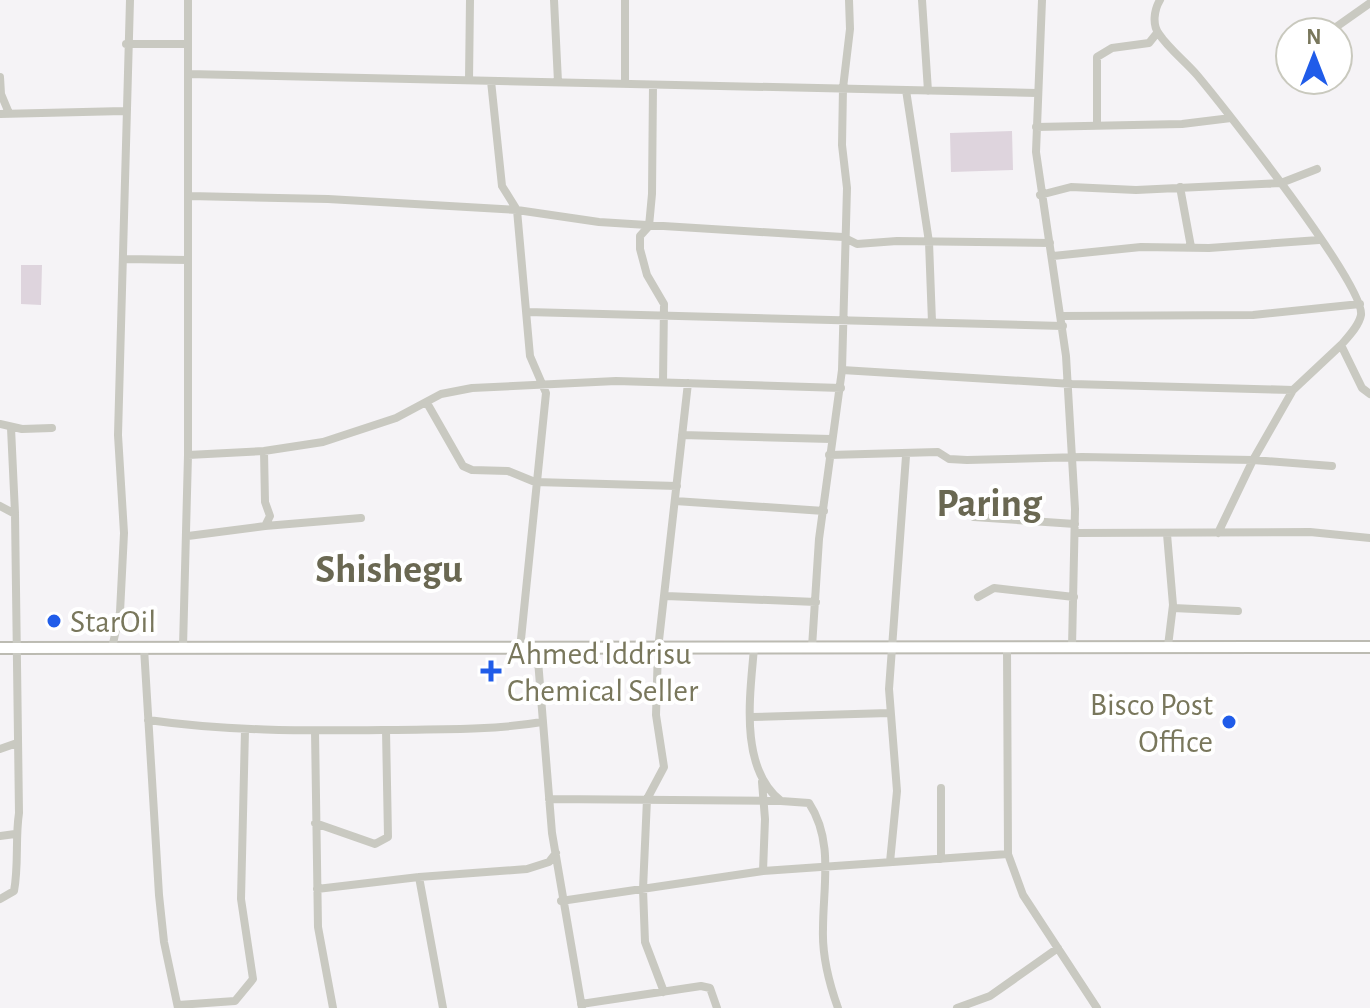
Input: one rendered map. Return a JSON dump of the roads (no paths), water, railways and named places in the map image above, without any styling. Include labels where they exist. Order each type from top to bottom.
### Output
[{"type":"main road","points":[[0,648],[1370,647]]},
{"type":"street","points":[[112,648],[122,588],[124,533],[118,435],[126,259],[124,111],[130,0]]},
{"type":"street","points":[[183,647],[188,536],[188,0]]},
{"type":"street","points":[[469,80],[470,0]]},
{"type":"street","points":[[554,0],[558,82]]},
{"type":"street","points":[[625,0],[625,84]]},
{"type":"street","points":[[812,647],[829,455],[841,388],[843,237],[847,188],[842,145],[843,88],[850,29],[849,0]]},
{"type":"street","points":[[922,0],[928,91]]},
{"type":"street","points":[[1042,0],[1036,127],[1040,195],[1053,256],[1067,383],[1076,528],[1072,647]]},
{"type":"street","points":[[1160,0],[1154,11],[1157,33],[1174,49],[1281,183],[1339,264],[1360,304],[1359,322],[1341,345],[1293,390],[1253,460],[1218,533]]},
{"type":"street","points":[[1352,16],[1370,3]]},
{"type":"street","points":[[1149,43],[1157,33]]},
{"type":"street","points":[[1097,125],[1097,57],[1108,49],[1149,43],[1174,49]]},
{"type":"street","points":[[126,44],[188,44]]},
{"type":"street","points":[[188,74],[1037,93]]},
{"type":"street","points":[[0,77],[5,114],[124,111]]},
{"type":"street","points":[[491,81],[502,186],[517,210],[530,356],[545,386],[520,649]]},
{"type":"street","points":[[653,85],[649,226],[640,236],[642,262],[660,294],[665,315],[661,337],[663,382]]},
{"type":"street","points":[[906,90],[929,242],[932,322]]},
{"type":"street","points":[[1036,127],[1182,124],[1231,118]]},
{"type":"street","points":[[1040,195],[1071,187],[1132,190],[1281,183],[1302,172],[1317,169]]},
{"type":"street","points":[[1180,187],[1191,247]]},
{"type":"street","points":[[189,196],[328,199],[517,210],[575,220],[843,237],[857,244],[1050,243]]},
{"type":"street","points":[[1053,256],[1141,247],[1319,240]]},
{"type":"street","points":[[126,259],[187,260]]},
{"type":"street","points":[[1061,316],[1265,315],[1360,304]]},
{"type":"street","points":[[527,312],[1063,326]]},
{"type":"street","points":[[1341,345],[1362,388],[1370,394]]},
{"type":"street","points":[[842,370],[1067,383],[1293,390]]},
{"type":"street","points":[[188,455],[264,451],[323,442],[396,418],[441,394],[472,388],[663,382],[841,388]]},
{"type":"street","points":[[664,992],[645,942],[643,889],[647,799],[664,767],[656,715],[658,649],[688,383]]},
{"type":"street","points":[[427,403],[463,466],[472,470],[508,471],[535,482],[677,486]]},
{"type":"street","points":[[0,424],[11,428],[52,428]]},
{"type":"street","points":[[0,899],[14,891],[18,866],[15,834],[19,813],[15,514],[11,428]]},
{"type":"street","points":[[682,435],[831,439]]},
{"type":"street","points":[[264,451],[265,502],[270,516],[265,526]]},
{"type":"street","points":[[829,455],[906,456],[938,452],[949,459],[967,460],[1253,460],[1332,466]]},
{"type":"street","points":[[890,862],[897,791],[889,713],[891,647],[906,456]]},
{"type":"street","points":[[14,491],[0,503],[15,514]]},
{"type":"street","points":[[675,501],[824,511]]},
{"type":"street","points":[[974,517],[1167,534],[1310,532],[1370,538]]},
{"type":"street","points":[[188,536],[361,518]]},
{"type":"street","points":[[1167,534],[1173,608],[1168,646]]},
{"type":"street","points":[[978,597],[994,588],[1074,597]]},
{"type":"street","points":[[666,596],[816,602]]},
{"type":"street","points":[[1173,608],[1238,611]]},
{"type":"street","points":[[144,648],[164,942],[178,1006],[235,1001],[253,979],[241,899],[245,730]]},
{"type":"street","points":[[537,648],[561,901],[582,1006],[664,992],[710,988],[717,1008]]},
{"type":"street","points":[[754,648],[750,698],[755,763],[762,781],[764,803],[763,871]]},
{"type":"street","points":[[1007,648],[1008,854],[1023,895],[1097,1008]]},
{"type":"street","points":[[752,717],[889,713]]},
{"type":"street","points":[[148,720],[245,730],[315,731],[465,731],[542,722]]},
{"type":"street","points":[[315,823],[375,844],[388,837],[386,730]]},
{"type":"street","points":[[315,731],[318,927],[333,1008]]},
{"type":"street","points":[[0,749],[17,743]]},
{"type":"street","points":[[762,781],[781,801]]},
{"type":"street","points":[[941,788],[941,859]]},
{"type":"street","points":[[549,799],[809,803],[826,842],[825,963],[838,1008]]},
{"type":"street","points":[[0,836],[15,834]]},
{"type":"street","points":[[317,889],[540,867],[556,853]]},
{"type":"street","points":[[561,901],[763,871],[1008,854]]},
{"type":"street","points":[[419,877],[443,1008]]},
{"type":"street","points":[[957,1008],[990,996],[1058,948]]},
{"type":"place","name":"StarOil","points":[[54,621]]},
{"type":"place","name":"Ahmed Iddrisu Chemical Seller","points":[[491,671]]},
{"type":"place","name":"Bisco Post Office","points":[[1229,722]]},
{"type":"district","name":"Paring","points":[[989,502]]},
{"type":"district","name":"Shishegu","points":[[389,568]]}]
